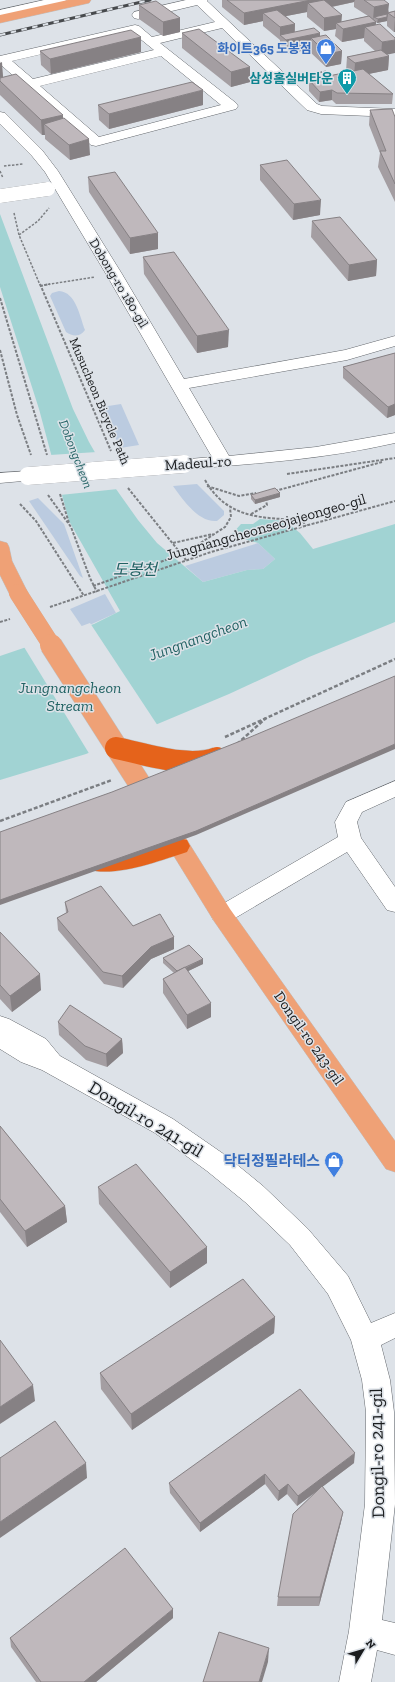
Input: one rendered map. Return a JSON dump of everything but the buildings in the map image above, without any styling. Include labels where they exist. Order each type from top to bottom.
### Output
[{"type":"highway","points":[[116,748],[190,763],[209,761],[231,752]]},
{"type":"highway","points":[[118,792],[140,785]]},
{"type":"highway","points":[[76,859],[111,864],[179,846]]},
{"type":"main road","points":[[0,4],[19,0]]},
{"type":"main road","points":[[0,19],[85,0]]},
{"type":"main road","name":"Dongil-ro 243-gil","points":[[0,547],[3,561],[18,593],[222,915],[395,1161]]},
{"type":"street","points":[[0,9],[40,0]]},
{"type":"street","points":[[0,14],[60,0]]},
{"type":"street","points":[[124,18],[201,0],[224,24],[312,107],[321,110],[395,113]]},
{"type":"street","points":[[150,41],[224,24]]},
{"type":"street","points":[[135,29],[150,41],[231,106],[96,142],[2,59],[135,29]]},
{"type":"street","points":[[7,81],[26,80],[163,52]]},
{"type":"street","name":"Dobong-ro 180-gil","points":[[0,116],[44,161],[54,188],[114,274],[223,461]]},
{"type":"street","points":[[0,196],[54,188]]},
{"type":"street","points":[[179,385],[347,355],[395,341]]},
{"type":"street","name":"Madeul-ro","points":[[0,478],[321,452],[354,447],[395,438]]},
{"type":"street","points":[[395,788],[354,808],[346,822],[350,840],[395,904]]},
{"type":"street","points":[[222,915],[350,840]]},
{"type":"street","name":"Dongil-ro 241-gil","points":[[0,1026],[37,1046],[51,1063]]},
{"type":"street","name":"Dongil-ro 241-gil","points":[[0,1037],[30,1055],[51,1063],[164,1126],[216,1163],[254,1194],[299,1237],[338,1285],[365,1339],[376,1380],[380,1412],[380,1504],[365,1631],[355,1682]]},
{"type":"street","points":[[365,1339],[395,1325]]},
{"type":"street","points":[[365,1631],[395,1639]]},
{"type":"path","points":[[4,166],[23,164]]},
{"type":"path","points":[[0,171],[4,180]]},
{"type":"path","points":[[19,235],[38,221],[48,209],[54,188]]},
{"type":"path","name":"Musucheon Bicycle Path","points":[[14,211],[19,235],[113,457]]},
{"type":"path","points":[[40,286],[114,274]]},
{"type":"path","points":[[0,298],[47,456]]},
{"type":"path","points":[[268,492],[320,480],[392,459]]},
{"type":"path","points":[[205,480],[207,486],[212,492],[230,508],[266,518],[302,520],[306,526]]},
{"type":"path","name":"Musucheon Bicycle Path","points":[[127,485],[147,513],[186,560]]},
{"type":"path","points":[[207,486],[239,496],[261,493]]},
{"type":"path","points":[[59,492],[71,527]]},
{"type":"path","points":[[250,514],[267,505],[266,501]]},
{"type":"path","name":"Jungnangcheonseojajeongeo-gil","points":[[98,592],[182,561],[395,501]]},
{"type":"path","points":[[20,504],[36,521],[84,596]]},
{"type":"path","points":[[182,555],[225,527],[231,516],[230,508]]},
{"type":"path","points":[[173,543],[216,533]]},
{"type":"path","points":[[93,586],[177,556]]},
{"type":"path","points":[[270,715],[395,659]]},
{"type":"shaded area","points":[[59,291],[65,292],[70,296],[79,312],[85,330],[79,335],[71,335],[66,332],[50,296],[52,293]]},
{"type":"shaded area","points":[[121,404],[139,445],[120,448],[102,407]]},
{"type":"shaded area","points":[[197,484],[224,511],[224,515],[217,521],[210,521],[192,510],[173,486]]},
{"type":"shaded area","points":[[38,498],[64,524],[83,578],[80,576],[29,501]]},
{"type":"shaded area","points":[[258,543],[275,559],[263,569],[247,570],[203,582],[185,566]]},
{"type":"shaded area","points":[[105,594],[116,613],[83,628],[70,609]]},
{"type":"water","name":"Jungnangcheon Stream","points":[[0,214],[73,409],[89,442],[116,489],[138,520],[157,543],[203,582],[247,570],[263,569],[275,559],[258,543],[231,535],[241,524],[253,524],[260,519],[285,521],[300,533],[313,549],[395,524],[395,622],[309,657],[229,694],[86,754],[0,780],[0,656],[94,624],[120,611],[69,521],[39,409],[0,287]]},
{"type":"pier","points":[[97,452],[118,489],[60,495],[50,455]]},
{"type":"pier","points":[[90,623],[158,726],[90,755],[24,647]]},
{"type":"railway","points":[[0,35],[150,0]]},
{"type":"place","name":"화이트365 도봉점","points":[[326,65]]},
{"type":"place","name":"삼성홈실버타운","points":[[347,95]]},
{"type":"place","name":"닥터정필라테스","points":[[334,1178]]},
{"type":"water label","name":"Dobongcheon","points":[[76,454]]},
{"type":"water label","name":"도봉천","points":[[135,569]]},
{"type":"water label","name":"Jungnangcheon","points":[[198,638]]}]
